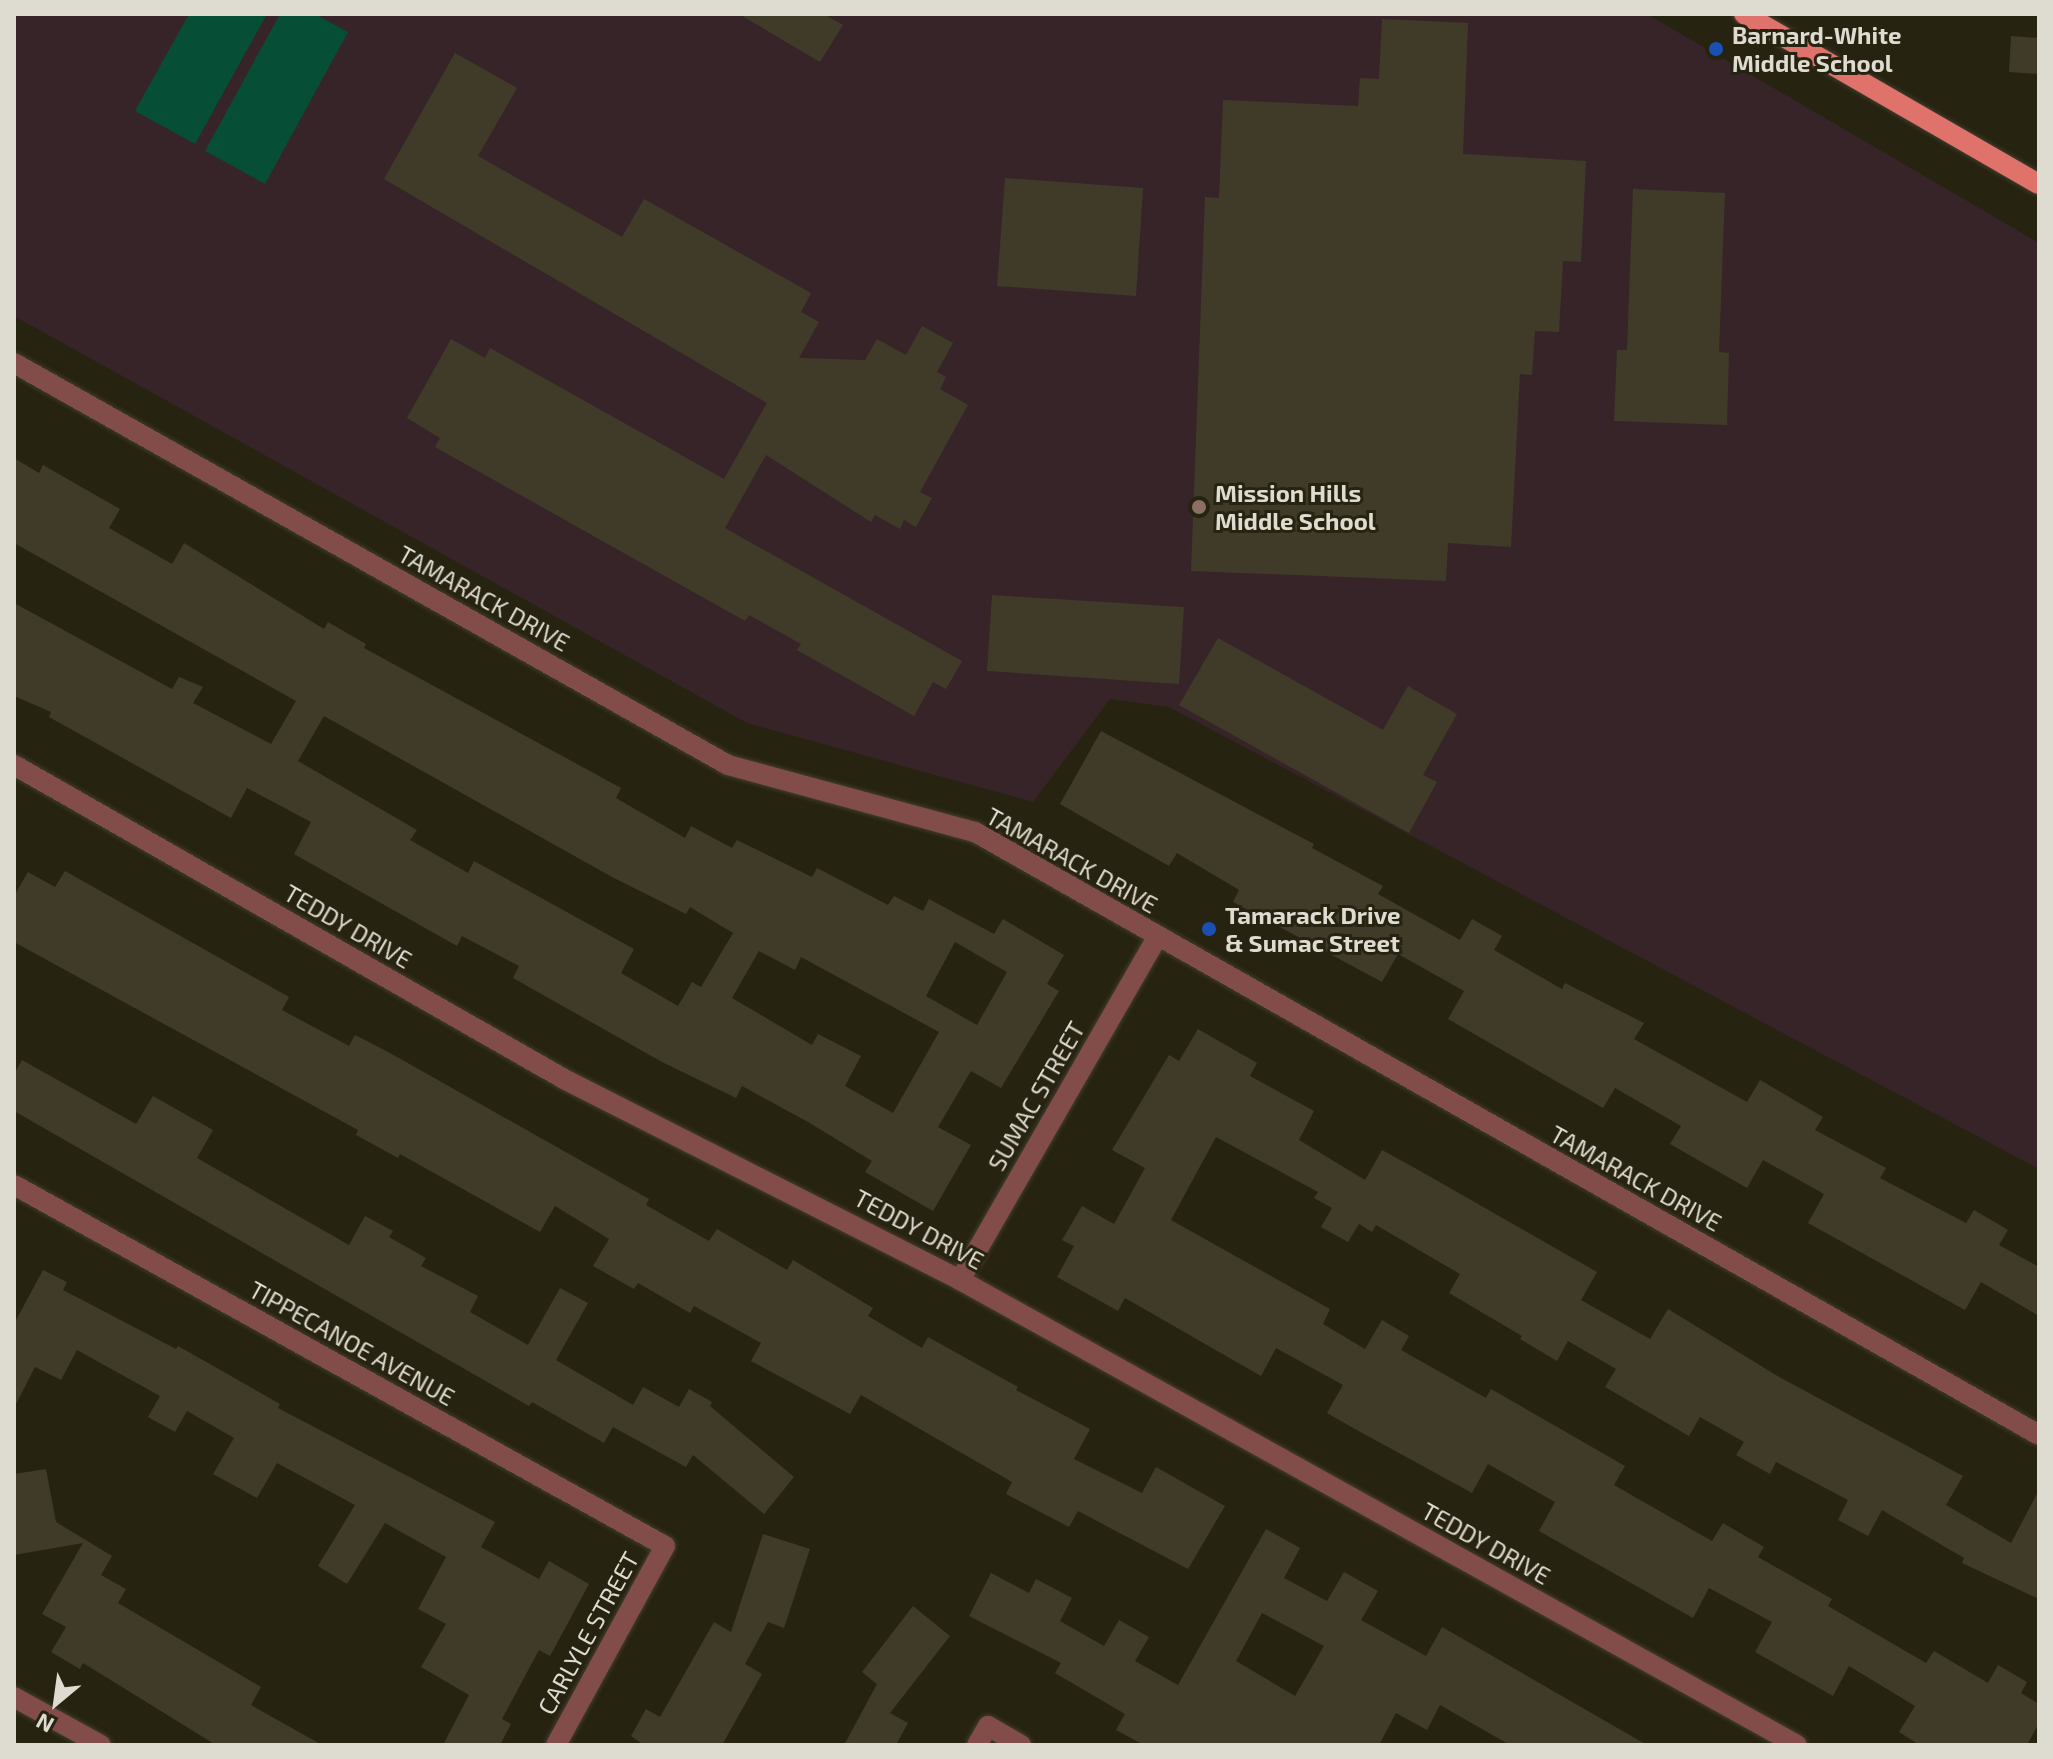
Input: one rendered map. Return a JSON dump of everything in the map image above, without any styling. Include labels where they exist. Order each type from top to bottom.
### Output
[{"type":"main road","points":[[1744,14],[2039,184]]},
{"type":"street","name":"TAMARACK DRIVE","points":[[14,363],[728,765],[975,832],[1157,938],[2039,1435]]},
{"type":"street","name":"TEDDY DRIVE","points":[[14,765],[658,1131],[780,1185],[960,1280],[1797,1745]]},
{"type":"street","name":"SUMAC STREET","points":[[960,1280],[1157,938]]},
{"type":"street","name":"TIPPECANOE AVENUE","points":[[14,1185],[665,1546]]},
{"type":"street","name":"CARLYLE STREET","points":[[556,1745],[665,1546]]},
{"type":"street","points":[[14,1697],[101,1745]]},
{"type":"street","points":[[977,1745],[988,1726],[1021,1745]]},
{"type":"shaded area","name":"Mission Hills Middle School","points":[[14,14],[1647,14],[2039,243],[2039,1169],[1169,707],[1110,699],[1033,802],[747,723],[14,316]]},
{"type":"green space","points":[[189,14],[267,14],[195,144],[135,111]]},
{"type":"green space","points":[[280,14],[315,14],[348,32],[265,184],[205,151]]},
{"type":"building","points":[[739,14],[824,14],[843,25],[820,62]]},
{"type":"building","points":[[1382,19],[1468,23],[1463,154],[1586,161],[1581,262],[1563,261],[1559,332],[1535,331],[1532,375],[1520,374],[1511,547],[1448,543],[1446,581],[1191,571],[1205,197],[1219,198],[1223,100],[1358,106],[1360,78],[1379,79]]},
{"type":"building","points":[[2011,36],[2039,38],[2039,74],[2009,72]]},
{"type":"building","points":[[455,53],[517,88],[478,156],[622,237],[644,199],[811,293],[801,312],[819,322],[799,358],[865,360],[877,339],[906,355],[922,326],[953,343],[937,372],[946,377],[940,389],[968,405],[920,492],[932,498],[916,527],[904,520],[900,529],[875,515],[871,522],[766,455],[725,528],[962,661],[946,689],[933,682],[914,716],[797,650],[801,644],[749,615],[745,621],[435,447],[440,438],[407,418],[451,339],[485,358],[490,348],[724,479],[767,403],[384,179]]},
{"type":"building","points":[[1005,178],[1143,188],[1136,296],[997,286]]},
{"type":"building","points":[[1633,189],[1725,193],[1719,352],[1729,353],[1727,425],[1614,421],[1617,350],[1627,350]]},
{"type":"building","points":[[14,458],[39,473],[43,465],[120,509],[109,528],[172,564],[184,543],[324,629],[328,622],[366,644],[364,648],[621,788],[616,798],[685,838],[691,826],[732,848],[737,840],[812,877],[817,868],[888,905],[894,896],[923,911],[929,899],[994,934],[1003,919],[1064,955],[1047,984],[1059,991],[1001,1088],[971,1071],[938,1127],[971,1145],[933,1211],[865,1172],[872,1161],[808,1122],[742,1086],[736,1098],[662,1062],[513,978],[519,966],[462,936],[457,946],[294,854],[311,822],[247,788],[231,818],[49,717],[51,712],[14,696],[14,603],[172,689],[179,677],[203,687],[193,703],[271,744],[296,701],[14,543]],"holes":[[[324,716],[612,877],[686,914],[690,907],[733,933],[701,987],[692,982],[678,1006],[621,973],[634,949],[474,861],[468,873],[410,840],[417,830],[298,761]],[[955,942],[1007,972],[977,1025],[926,996]],[[759,951],[795,970],[801,957],[939,1032],[893,1113],[845,1086],[861,1056],[818,1034],[812,1045],[732,998]]]},
{"type":"building","points":[[992,595],[1184,607],[1179,684],[987,671]]},
{"type":"building","points":[[1218,638],[1383,730],[1408,686],[1457,714],[1423,775],[1437,782],[1409,833],[1179,705]]},
{"type":"building","points":[[1101,731],[1314,844],[1312,848],[1383,886],[1378,894],[1460,940],[1472,919],[1502,936],[1494,950],[1562,989],[1565,983],[1644,1023],[1634,1039],[1747,1102],[1760,1080],[1823,1117],[1815,1130],[1886,1168],[1880,1178],[1966,1223],[1974,1210],[2008,1230],[1999,1245],[2039,1267],[2039,1316],[1981,1282],[1965,1310],[1808,1223],[1824,1194],[1763,1160],[1747,1188],[1670,1144],[1681,1126],[1615,1088],[1603,1108],[1448,1019],[1464,991],[1398,954],[1382,982],[1233,902],[1239,890],[1177,853],[1169,866],[1060,804]]},
{"type":"building","points":[[65,871],[289,997],[282,1010],[349,1046],[355,1035],[649,1199],[646,1205],[709,1241],[717,1229],[787,1270],[793,1260],[873,1308],[868,1316],[922,1348],[928,1337],[1018,1387],[1016,1390],[1090,1429],[1074,1459],[1142,1493],[1156,1467],[1225,1506],[1188,1569],[1078,1511],[1069,1527],[1006,1494],[1012,1482],[861,1395],[850,1414],[751,1361],[761,1343],[694,1306],[690,1313],[638,1283],[634,1289],[593,1266],[609,1239],[555,1206],[540,1232],[400,1154],[398,1158],[356,1135],[358,1130],[14,942],[14,896],[28,872],[55,887]]},
{"type":"building","points":[[1198,1029],[1257,1063],[1250,1076],[1314,1111],[1299,1140],[1365,1180],[1382,1150],[1422,1172],[1597,1272],[1581,1300],[1650,1339],[1668,1309],[1781,1378],[1963,1476],[1946,1505],[2011,1543],[2039,1490],[2039,1599],[1962,1563],[1964,1558],[1882,1510],[1868,1536],[1838,1520],[1848,1500],[1776,1462],[1770,1474],[1736,1455],[1744,1442],[1700,1417],[1689,1436],[1605,1387],[1616,1369],[1568,1341],[1557,1361],[1520,1339],[1522,1336],[1449,1293],[1460,1274],[1376,1225],[1372,1232],[1359,1224],[1348,1242],[1321,1227],[1332,1208],[1314,1198],[1318,1192],[1216,1137],[1171,1220],[1330,1309],[1323,1324],[1365,1349],[1382,1320],[1409,1336],[1401,1350],[1486,1398],[1491,1389],[1625,1466],[1614,1485],[1712,1541],[1723,1523],[1764,1547],[1758,1557],[1832,1599],[1828,1606],[1926,1663],[1934,1651],[1988,1683],[1998,1665],[2027,1682],[2021,1693],[2039,1704],[2039,1723],[2027,1745],[1920,1745],[1899,1732],[1915,1706],[1849,1666],[1833,1696],[1755,1652],[1772,1622],[1709,1588],[1693,1618],[1576,1552],[1539,1531],[1555,1502],[1488,1464],[1472,1493],[1355,1429],[1327,1413],[1343,1385],[1276,1348],[1261,1376],[1125,1298],[1118,1311],[1057,1277],[1074,1246],[1062,1240],[1082,1206],[1114,1224],[1145,1168],[1112,1150],[1169,1055],[1179,1061]]},
{"type":"building","points":[[22,1060],[136,1124],[153,1096],[213,1130],[197,1158],[349,1245],[365,1216],[393,1231],[389,1237],[426,1258],[421,1266],[478,1296],[470,1312],[528,1345],[560,1288],[588,1303],[556,1360],[633,1405],[643,1387],[679,1407],[689,1389],[712,1402],[710,1406],[794,1477],[764,1514],[693,1455],[686,1467],[613,1427],[604,1443],[532,1402],[529,1406],[14,1111],[14,1074]]},
{"type":"building","points":[[43,1270],[67,1282],[63,1290],[176,1349],[178,1346],[280,1404],[278,1408],[495,1522],[481,1547],[539,1579],[549,1561],[589,1584],[550,1656],[539,1650],[502,1719],[511,1724],[500,1745],[443,1745],[469,1695],[421,1667],[446,1624],[418,1609],[446,1557],[385,1523],[347,1584],[318,1566],[355,1505],[277,1463],[257,1498],[213,1474],[234,1438],[187,1411],[175,1432],[148,1417],[160,1396],[77,1350],[61,1380],[35,1367],[14,1408],[14,1324]]},
{"type":"building","points":[[46,1469],[56,1522],[112,1556],[101,1575],[126,1589],[118,1603],[261,1687],[251,1705],[322,1745],[216,1745],[83,1663],[80,1669],[51,1652],[66,1627],[42,1614],[83,1543],[14,1555],[14,1474]]},
{"type":"building","points":[[1266,1529],[1300,1548],[1284,1578],[1327,1601],[1344,1572],[1378,1591],[1361,1620],[1426,1656],[1442,1627],[1647,1745],[1510,1745],[1440,1705],[1427,1730],[1396,1713],[1379,1745],[1144,1745],[1116,1730],[1125,1714],[1055,1673],[1061,1663],[969,1616],[991,1573],[1029,1593],[1036,1579],[1072,1598],[1060,1621],[1104,1646],[1119,1620],[1149,1637],[1135,1661],[1178,1685]],"holes":[[[1262,1613],[1324,1646],[1295,1696],[1236,1661]]]},
{"type":"building","points":[[763,1534],[810,1549],[784,1628],[768,1622],[745,1664],[762,1674],[722,1745],[644,1745],[631,1736],[646,1709],[660,1717],[714,1622],[731,1632]]},
{"type":"building","points":[[913,1606],[950,1636],[890,1713],[908,1723],[896,1745],[844,1745],[877,1684],[862,1672]]},
{"type":"place","name":"Barnard-White Middle School","points":[[1716,49]]},
{"type":"place","name":"Mission Hills Middle School","points":[[1199,507]]},
{"type":"place","name":"Tamarack Drive & Sumac Street","points":[[1209,929]]}]
